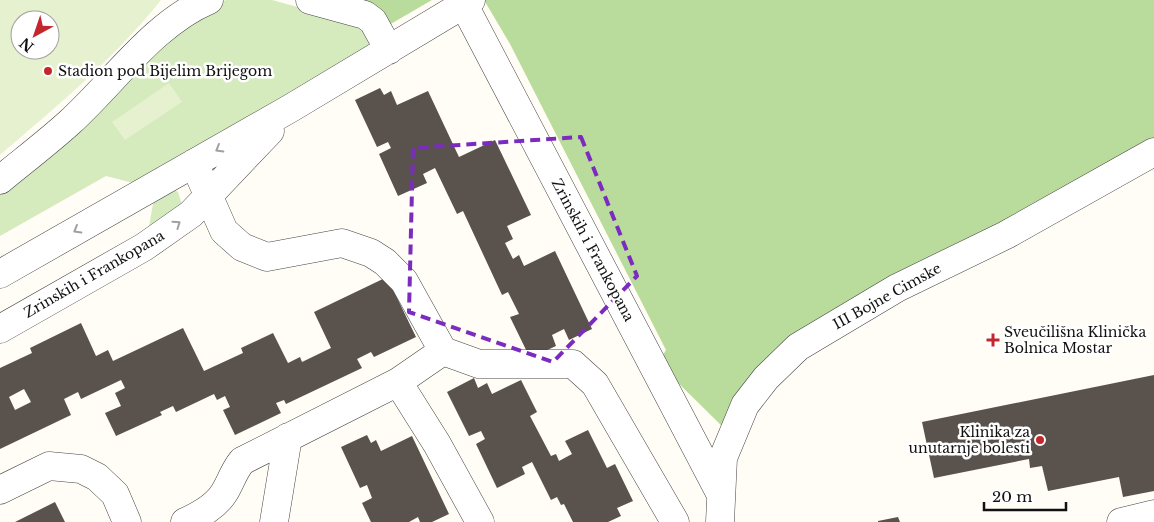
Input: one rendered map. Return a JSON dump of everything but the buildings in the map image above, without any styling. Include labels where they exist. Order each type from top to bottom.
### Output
[{"type":"street","points":[[0,180],[70,122],[145,46],[192,7],[209,0]]},
{"type":"street","points":[[310,0],[365,16],[373,21],[389,50]]},
{"type":"street","name":"Zrinskih i Frankopana","points":[[0,274],[292,108],[468,3],[721,495]]},
{"type":"street","name":"Zrinskih i Frankopana","points":[[0,329],[144,247],[191,214],[292,108]]},
{"type":"street","name":"III Bojne Cimske","points":[[720,522],[722,458],[745,405],[766,378],[798,347],[897,288],[1006,235],[1154,152]]},
{"type":"street","points":[[194,163],[224,231],[242,247],[268,257],[342,243],[370,253],[385,262],[404,281],[444,351],[479,364],[573,364],[595,384],[675,522]]},
{"type":"street","points":[[185,522],[201,514],[223,495],[234,471],[242,461],[398,382],[444,351]]},
{"type":"street","points":[[398,382],[437,444],[480,522]]},
{"type":"street","points":[[274,522],[288,437]]},
{"type":"street","points":[[0,490],[49,466],[81,469],[97,477],[115,494],[127,522]]},
{"type":"street","points":[[1123,522],[1154,514]]},
{"type":"highlighted area","points":[[581,137],[637,276],[553,362],[409,312],[413,148]]},
{"type":"green space","name":"Stadion pod Bijelim Brijegom","points":[[0,0],[161,0],[124,42],[64,100],[0,155]]},
{"type":"green space","points":[[226,0],[272,0],[367,26],[381,49],[141,185],[106,176],[0,236],[0,188],[199,11]]},
{"type":"green space","points":[[360,0],[432,0],[389,25]]},
{"type":"green space","points":[[484,0],[1154,0],[1154,152],[798,347],[732,436],[661,366],[666,350],[510,44]]},
{"type":"green space","points":[[169,83],[182,102],[125,140],[112,122]]},
{"type":"green space","points":[[173,189],[178,192],[182,205],[147,238],[155,192]]},
{"type":"place","name":"Stadion pod Bijelim Brijegom","points":[[48,71]]},
{"type":"place","name":"Sveučilišna Klinička Bolnica Mostar","points":[[993,340]]},
{"type":"place","name":"Klinika za unutarnje bolesti","points":[[1040,440]]}]
